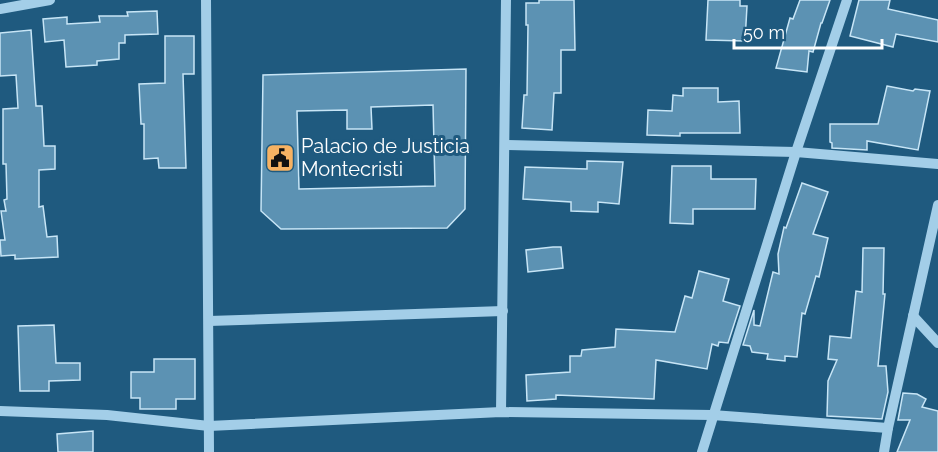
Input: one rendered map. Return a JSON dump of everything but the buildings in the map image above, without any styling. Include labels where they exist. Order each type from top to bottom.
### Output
[{"type":"street","points":[[0,9],[50,0]]},
{"type":"street","points":[[206,0],[210,452]]},
{"type":"street","points":[[501,412],[506,0]]},
{"type":"street","points":[[702,452],[796,152],[847,0]]},
{"type":"street","points":[[505,145],[796,152],[938,164]]},
{"type":"street","points":[[884,452],[938,205]]},
{"type":"street","points":[[209,321],[503,311]]},
{"type":"street","points":[[913,316],[938,343]]},
{"type":"street","points":[[0,411],[107,415],[209,426],[501,412],[712,415],[888,428]]},
{"type":"place","name":"Palacio de Justicia Montecristi","points":[[280,158]]}]
